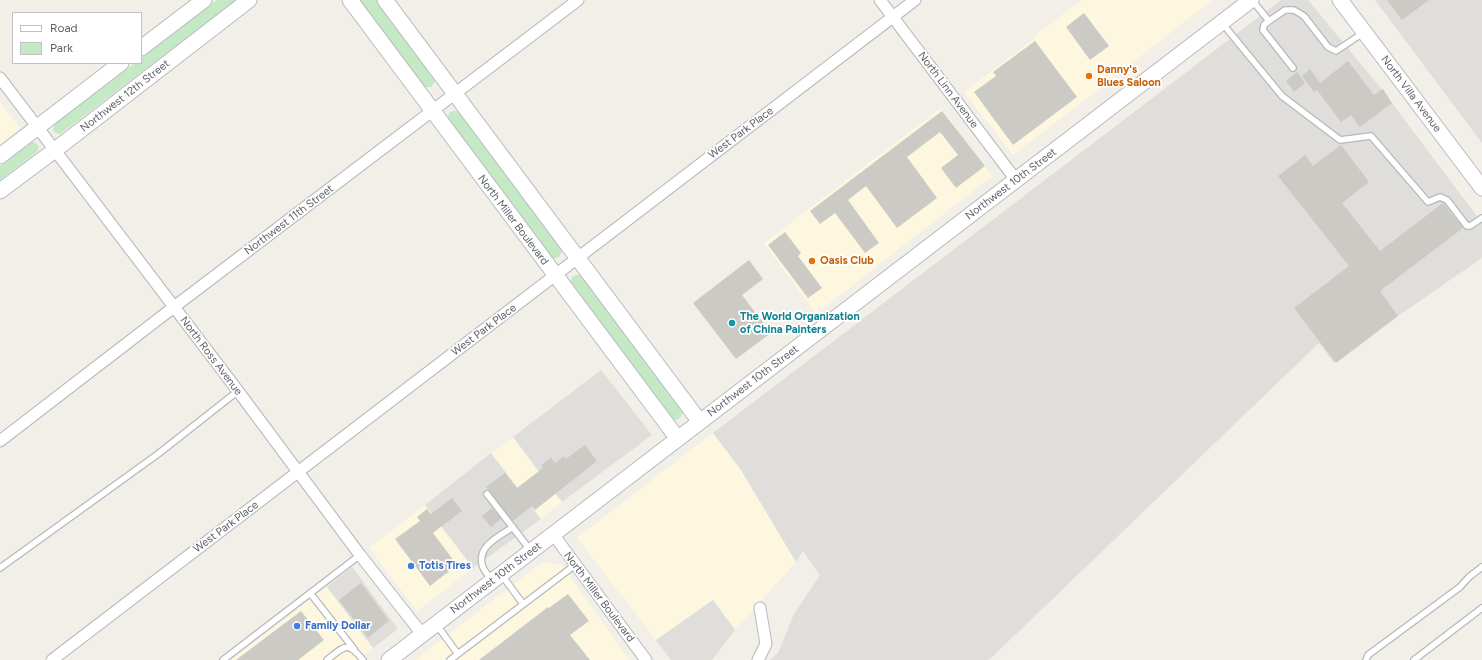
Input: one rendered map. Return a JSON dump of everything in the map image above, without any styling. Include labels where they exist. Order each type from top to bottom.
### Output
[{"type":"street","points":[[142,47],[204,0]]},
{"type":"street","name":"Northwest 12th Street","points":[[0,191],[249,0]]},
{"type":"street","name":"North Miller Boulevard","points":[[350,0],[432,112],[678,439]]},
{"type":"street","points":[[385,0],[700,422]]},
{"type":"street","name":"Northwest 11th Street","points":[[0,441],[578,0]]},
{"type":"street","name":"North Linn Avenue","points":[[880,0],[1016,180]]},
{"type":"street","name":"West Park Place","points":[[52,660],[915,0]]},
{"type":"street","name":"Northwest 10th Street","points":[[396,656],[422,634],[1252,0]]},
{"type":"street","name":"North Villa Avenue","points":[[1340,0],[1482,188]]},
{"type":"street","points":[[0,156],[120,64]]},
{"type":"street","name":"North Ross Avenue","points":[[0,78],[238,391],[360,555],[422,634]]},
{"type":"street","name":"North Miller Boulevard","points":[[553,534],[646,660]]},
{"type":"street","points":[[758,660],[766,644],[760,608]]},
{"type":"lane","points":[[1252,0],[1269,20]]},
{"type":"lane","points":[[1293,68],[1263,30],[1264,25],[1269,20],[1285,10],[1294,10],[1304,16],[1328,47],[1336,51],[1364,32]]},
{"type":"lane","points":[[1222,22],[1282,96],[1340,140],[1371,136],[1428,202],[1440,197],[1447,200],[1468,226],[1482,218]]},
{"type":"lane","points":[[0,568],[158,454],[238,391]]},
{"type":"lane","points":[[487,494],[531,551]]},
{"type":"lane","points":[[512,527],[486,545],[482,554],[482,565],[497,577],[523,604]]},
{"type":"lane","points":[[223,660],[360,555]]},
{"type":"lane","points":[[450,660],[575,565]]},
{"type":"lane","points":[[1366,660],[1368,655],[1460,587],[1469,577],[1482,567]]},
{"type":"lane","points":[[310,593],[363,660]]},
{"type":"lane","points":[[1414,660],[1482,608]]},
{"type":"lane","points":[[436,624],[458,654]]},
{"type":"lane","points":[[327,660],[343,648],[348,647],[354,649]]},
{"type":"shaded area","points":[[1082,0],[1212,0],[1013,155],[964,92]]},
{"type":"shaded area","points":[[1281,0],[1308,0],[1380,87],[1482,223],[1482,258],[1398,316],[1334,363],[1319,343],[989,660],[770,660],[778,653],[794,614],[820,575],[803,551],[796,562],[741,470],[713,433]]},
{"type":"shaded area","points":[[1375,0],[1482,0],[1482,143]]},
{"type":"shaded area","points":[[0,102],[20,128],[0,144]]},
{"type":"shaded area","points":[[941,108],[992,176],[816,314],[764,243]]},
{"type":"shaded area","points":[[601,370],[652,435],[562,502],[513,437]]},
{"type":"shaded area","points":[[713,433],[741,470],[796,562],[735,630],[713,600],[656,640],[577,538]]},
{"type":"shaded area","points":[[513,437],[562,502],[541,519],[491,453]]},
{"type":"shaded area","points":[[491,453],[541,519],[473,568],[425,505]]},
{"type":"shaded area","name":"Totis Tires","points":[[425,505],[473,568],[417,611],[369,548]]},
{"type":"shaded area","points":[[543,562],[562,565],[629,660],[415,660]]},
{"type":"shaded area","points":[[352,567],[398,629],[373,648],[327,587]]},
{"type":"shaded area","points":[[327,587],[373,648],[357,660],[231,660]]},
{"type":"shaded area","points":[[713,600],[735,630],[712,660],[671,660],[656,640]]},
{"type":"green space","points":[[217,0],[236,0],[60,134],[53,131],[56,123],[134,64],[142,64],[142,57]]},
{"type":"green space","points":[[358,0],[378,0],[434,76],[435,81],[431,87],[424,87]]},
{"type":"green space","points":[[454,111],[461,113],[563,250],[559,257],[552,259],[447,118],[450,112]]},
{"type":"green space","points":[[32,142],[35,142],[39,147],[37,152],[0,180],[0,166]]},
{"type":"green space","points":[[577,275],[584,277],[683,410],[683,413],[679,419],[672,419],[570,282],[573,276]]},
{"type":"building","points":[[1387,0],[1429,0],[1402,20]]},
{"type":"building","points":[[1084,13],[1109,46],[1090,60],[1066,27]]},
{"type":"building","points":[[1035,41],[1077,97],[1013,145],[974,92],[996,76],[993,72]]},
{"type":"building","points":[[1348,61],[1374,95],[1383,89],[1392,103],[1360,127],[1351,115],[1341,122],[1317,90],[1314,92],[1302,76],[1310,69],[1320,83]]},
{"type":"building","points":[[1297,72],[1305,83],[1294,92],[1286,81]]},
{"type":"building","points":[[942,111],[985,166],[956,188],[941,168],[958,155],[940,132],[907,157],[937,198],[897,228],[866,186],[848,200],[879,243],[865,253],[835,213],[820,224],[810,211]]},
{"type":"building","points":[[1341,145],[1369,182],[1342,203],[1380,251],[1443,203],[1463,228],[1380,291],[1398,316],[1336,363],[1294,308],[1349,266],[1278,176],[1305,155],[1313,166]]},
{"type":"building","points":[[785,232],[801,253],[798,256],[822,288],[808,298],[768,245]]},
{"type":"building","points":[[749,260],[763,279],[742,295],[771,333],[736,359],[693,303]]},
{"type":"building","points":[[585,445],[597,461],[535,510],[532,506],[513,521],[486,487],[505,473],[517,488],[543,468],[541,465],[551,458],[555,463],[564,456],[566,459]]},
{"type":"building","points":[[452,498],[462,511],[433,533],[457,565],[430,586],[395,539],[420,521],[417,517],[427,509],[431,514]]},
{"type":"building","points":[[492,508],[501,519],[491,527],[482,516]]},
{"type":"building","points":[[361,583],[389,621],[368,638],[339,600]]},
{"type":"building","points":[[568,594],[589,621],[570,635],[590,660],[479,660],[548,607],[549,608]]},
{"type":"building","name":"Family Dollar","points":[[301,611],[324,640],[298,660],[236,660]]},
{"type":"place","name":"Danny's Blues Saloon","points":[[1089,76]]},
{"type":"place","name":"Oasis Club","points":[[812,261]]},
{"type":"place","name":"The World Organization of China Painters","points":[[732,323]]},
{"type":"place","name":"Totis Tires","points":[[411,566]]},
{"type":"place","name":"Family Dollar","points":[[297,626]]}]
